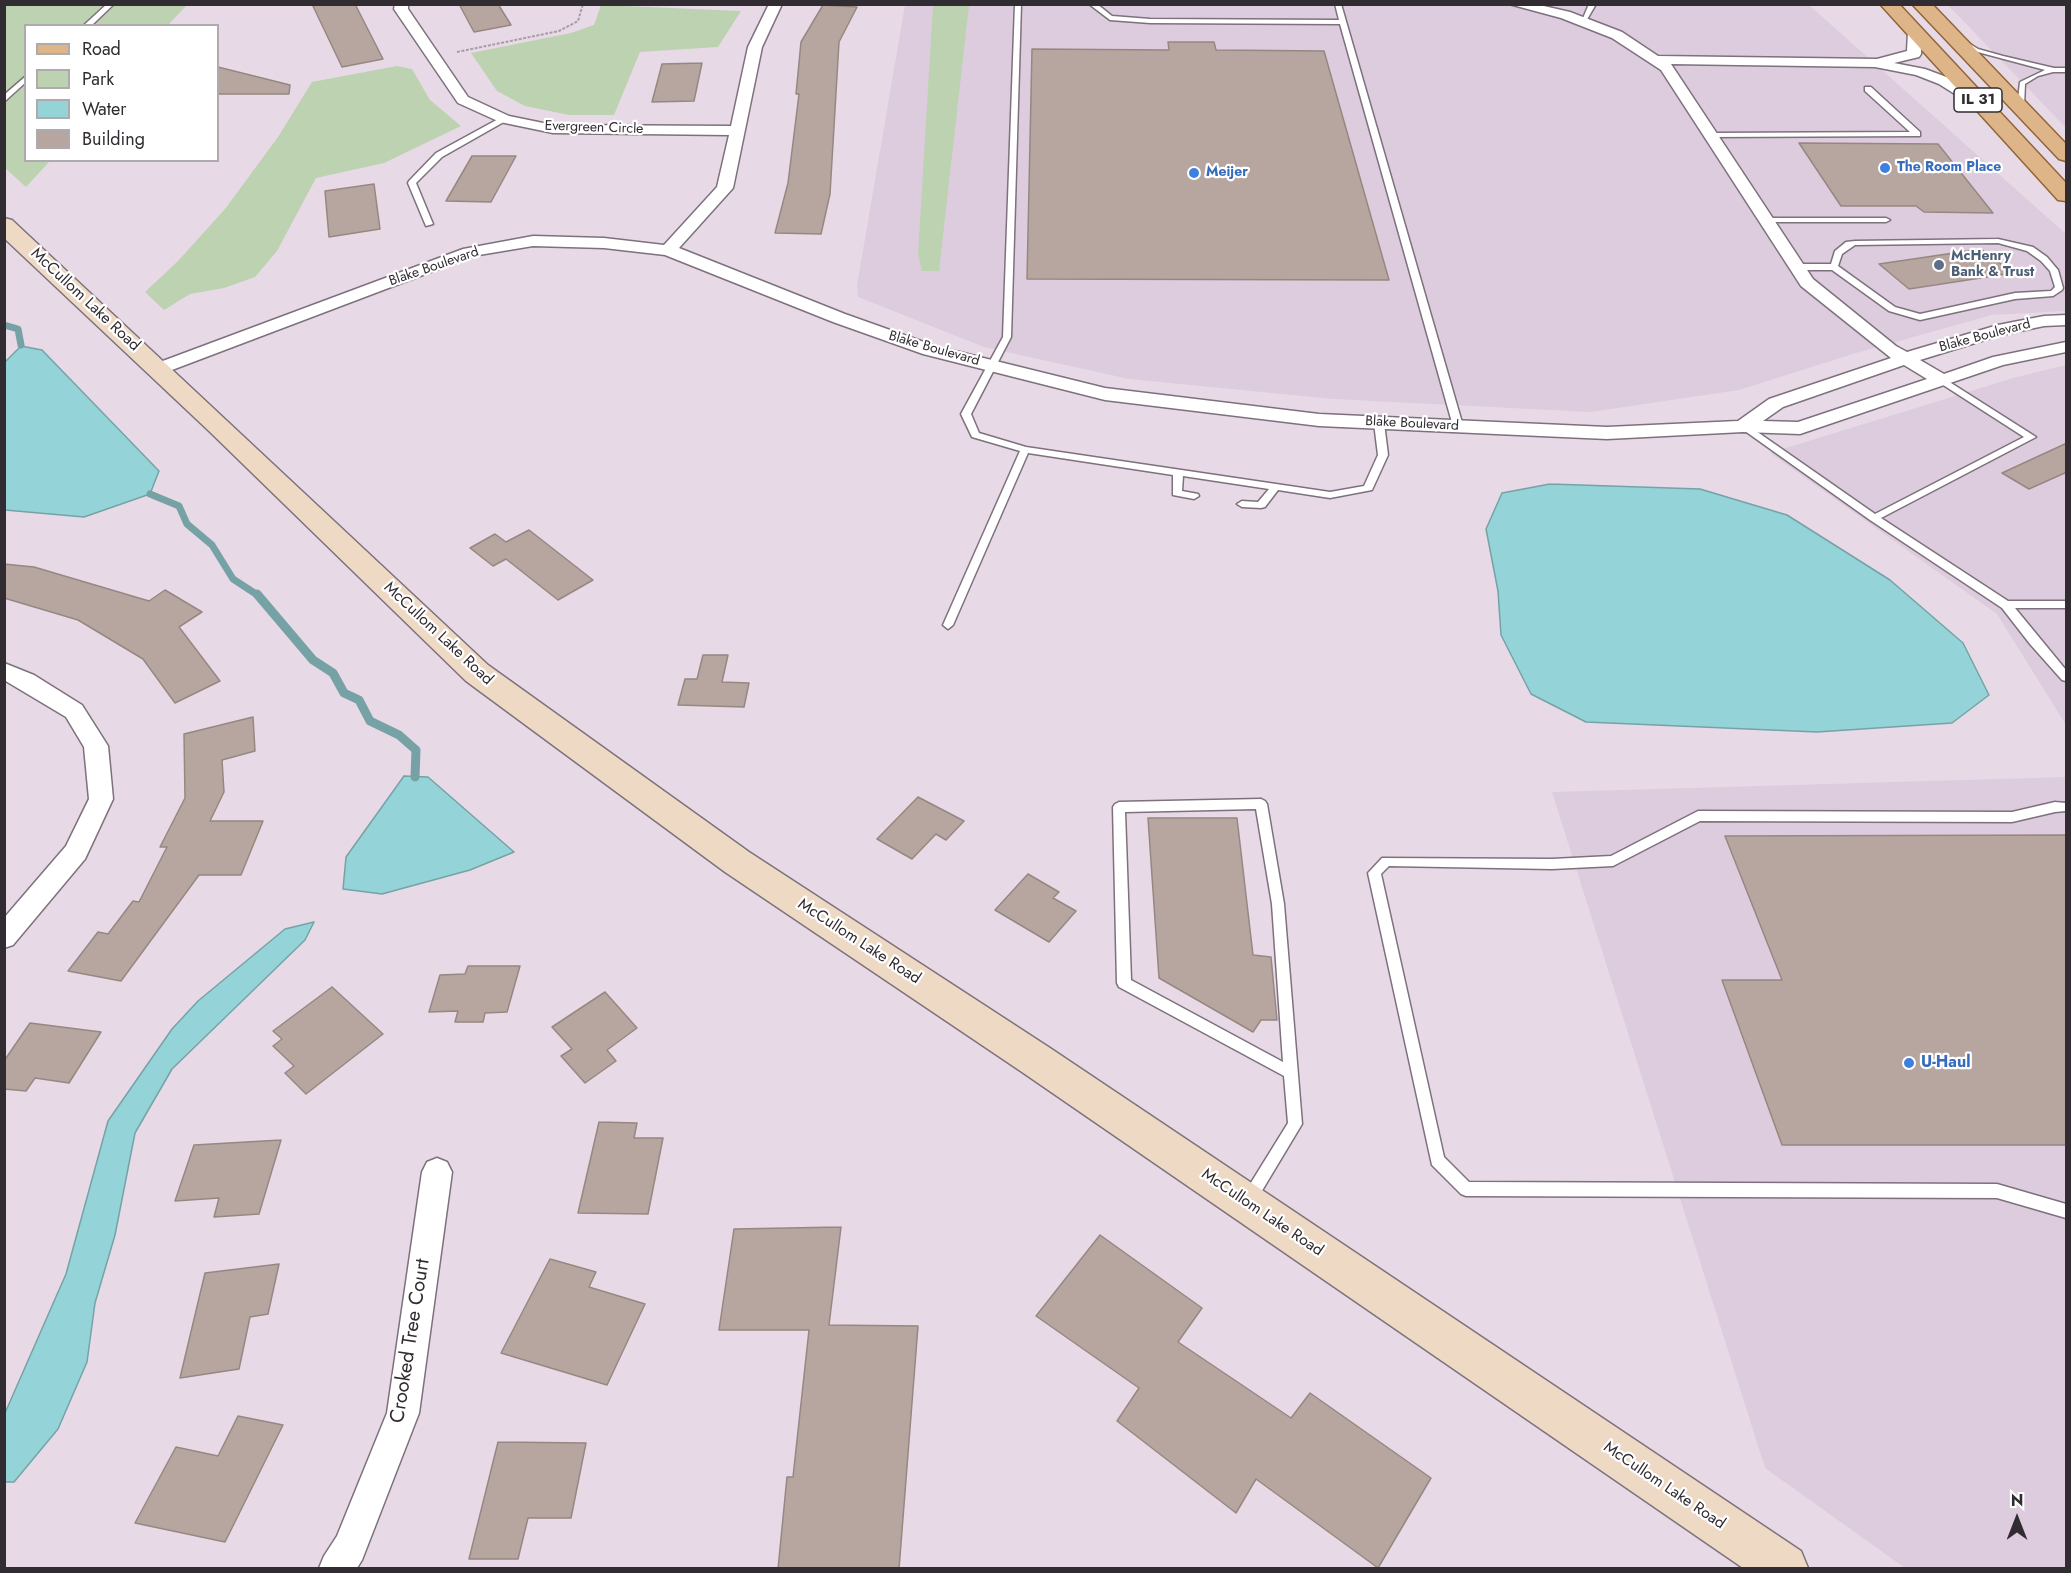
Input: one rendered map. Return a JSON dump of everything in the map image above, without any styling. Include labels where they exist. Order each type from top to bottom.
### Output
[{"type":"main road","name":"IL 31","points":[[1890,4],[2067,195]]},
{"type":"main road","name":"IL 31","points":[[1921,4],[2067,155]]},
{"type":"street","name":"Evergreen Circle","points":[[402,4],[401,9],[463,100],[505,119],[553,129],[737,131]]},
{"type":"street","points":[[668,250],[725,188],[755,47],[776,4]]},
{"type":"street","points":[[1515,4],[1565,15],[1617,35],[1666,67],[1807,282],[1890,350],[1905,359]]},
{"type":"street","points":[[1875,63],[1914,54],[1915,32]]},
{"type":"street","points":[[1656,60],[1875,63],[1944,81],[1982,105]]},
{"type":"street","name":"McCullom Lake Road","points":[[4,225],[477,673],[737,862],[988,1028],[1784,1569]]},
{"type":"street","name":"Blake Boulevard","points":[[158,369],[469,252],[533,241],[604,243],[668,250],[839,318],[929,350],[1105,394],[1318,420],[1606,433],[1743,426],[1800,428],[1940,379],[2011,358],[2067,347]]},
{"type":"street","name":"Blake Boulevard","points":[[1743,426],[1776,403],[1905,359],[1998,330],[2044,321],[2067,320]]},
{"type":"street","name":"Blake Boulevard","points":[[1905,359],[1940,379]]},
{"type":"street","points":[[4,671],[26,681],[74,711],[96,746],[101,799],[76,852],[4,937]]},
{"type":"street","name":"Crooked Tree Court","points":[[336,1569],[350,1548],[403,1413],[437,1172]]},
{"type":"lane","points":[[88,24],[111,4]]},
{"type":"lane","points":[[1018,4],[1007,337],[966,414],[975,435],[1025,450],[1330,495],[1368,488],[1383,455],[1379,423]]},
{"type":"lane","points":[[1092,4],[1110,18],[1150,21],[1343,22]]},
{"type":"lane","points":[[1338,4],[1458,426]]},
{"type":"lane","points":[[1583,22],[1593,4]]},
{"type":"lane","points":[[1950,33],[1976,50],[2054,70],[2067,70]]},
{"type":"lane","points":[[2020,106],[2022,83],[2036,75],[2054,70]]},
{"type":"lane","points":[[4,100],[24,80]]},
{"type":"lane","points":[[1711,135],[1917,134],[1868,89]]},
{"type":"lane","points":[[429,224],[412,183],[439,155],[505,119]]},
{"type":"lane","points":[[1766,220],[1886,220]]},
{"type":"lane","points":[[1797,267],[1834,267],[1892,309],[1920,317],[2015,296],[2053,292],[2059,288],[2054,270],[2044,259],[2030,249],[1998,241],[1855,243],[1849,244],[1838,254],[1834,267]]},
{"type":"lane","points":[[1874,518],[2031,437],[1940,379]]},
{"type":"lane","points":[[1743,426],[1874,518],[2006,605],[2034,641],[2067,677]]},
{"type":"lane","points":[[948,625],[1025,450]]},
{"type":"lane","points":[[1178,472],[1178,493],[1194,496]]},
{"type":"lane","points":[[1242,504],[1261,505],[1276,487]]},
{"type":"lane","points":[[2006,605],[2067,604]]},
{"type":"lane","points":[[1247,1203],[1295,1124],[1278,904],[1260,804],[1119,807],[1124,983],[1291,1073]]},
{"type":"lane","points":[[2067,807],[2055,807],[2012,818],[1698,816],[1613,861],[1552,864],[1386,861],[1374,873],[1437,1160],[1466,1189],[1998,1191],[2067,1211]]},
{"type":"path","points":[[433,56],[559,31],[578,21],[583,4]]},
{"type":"shaded area","points":[[905,5],[1809,5],[2066,234],[2066,311],[1992,315],[1856,353],[1739,390],[1591,412],[1333,399],[1129,379],[984,347],[858,297],[857,285]]},
{"type":"shaded area","points":[[1948,5],[2066,5],[2066,128]]},
{"type":"shaded area","points":[[2066,365],[2066,725],[1997,614],[1770,453],[2013,378]]},
{"type":"shaded area","points":[[2066,777],[2066,1568],[1905,1568],[1765,1468],[1552,792]]},
{"type":"green space","points":[[5,5],[187,5],[169,24],[24,24],[24,162],[49,162],[26,187],[5,168]]},
{"type":"green space","points":[[601,5],[741,11],[718,47],[640,52],[614,115],[569,115],[525,106],[497,91],[471,53],[571,33],[594,25]]},
{"type":"green space","points":[[933,5],[969,5],[939,271],[922,271],[918,255]]},
{"type":"green space","points":[[397,66],[412,69],[430,100],[461,126],[384,163],[316,178],[277,251],[255,277],[224,288],[190,294],[164,310],[145,292],[178,261],[225,209],[278,137],[312,82]]},
{"type":"water","points":[[21,346],[42,350],[159,471],[150,494],[84,517],[5,510],[5,362]]},
{"type":"water","points":[[1550,484],[1700,489],[1787,515],[1890,580],[1963,643],[1989,695],[1952,723],[1817,732],[1586,722],[1531,694],[1501,635],[1498,591],[1486,529],[1502,493]]},
{"type":"water","points":[[404,776],[428,777],[514,852],[470,870],[382,894],[343,889],[346,857]]},
{"type":"water","points":[[314,922],[305,940],[172,1069],[135,1133],[115,1235],[95,1303],[87,1362],[58,1429],[14,1482],[5,1482],[5,1413],[66,1274],[108,1121],[172,1029],[198,1001],[285,929]]},
{"type":"building","points":[[312,4],[355,4],[383,59],[342,67]]},
{"type":"building","points":[[459,4],[498,4],[511,25],[474,32]]},
{"type":"building","points":[[823,5],[857,7],[839,42],[830,194],[821,234],[775,233],[788,183],[799,94],[796,94],[801,42]]},
{"type":"building","name":"Meijer","points":[[1168,42],[1214,42],[1216,50],[1324,51],[1389,280],[1027,279],[1032,49],[1169,50]]},
{"type":"building","points":[[702,63],[694,101],[652,102],[662,64]]},
{"type":"building","points":[[219,67],[290,85],[289,94],[219,94]]},
{"type":"building","points":[[1799,143],[1938,144],[1993,213],[1924,212],[1916,206],[1841,206]]},
{"type":"building","points":[[472,156],[516,156],[491,202],[446,201]]},
{"type":"building","points":[[374,184],[380,229],[329,237],[325,191]]},
{"type":"building","points":[[1981,249],[2013,273],[1909,289],[1879,264]]},
{"type":"building","points":[[2067,443],[2067,472],[2029,489],[2002,473]]},
{"type":"building","points":[[529,530],[593,580],[558,600],[506,559],[493,566],[470,548],[495,534],[506,542]]},
{"type":"building","points":[[4,564],[34,567],[149,601],[165,590],[202,612],[179,627],[220,681],[175,703],[143,659],[78,620],[4,598]]},
{"type":"building","points":[[703,655],[728,655],[722,682],[749,683],[744,707],[678,705],[685,679],[697,679]]},
{"type":"building","points":[[253,717],[255,751],[222,760],[224,792],[210,821],[263,821],[241,875],[199,875],[121,981],[68,971],[98,932],[108,934],[133,901],[139,902],[167,847],[160,847],[185,798],[184,734]]},
{"type":"building","points":[[918,797],[964,821],[946,840],[936,834],[912,859],[877,839]]},
{"type":"building","points":[[1148,818],[1237,818],[1253,955],[1271,957],[1277,1020],[1261,1020],[1253,1032],[1159,978]]},
{"type":"building","name":"U-Haul","points":[[2067,835],[2067,1145],[1782,1145],[1722,980],[1782,980],[1725,836]]},
{"type":"building","points":[[1028,874],[1059,892],[1053,898],[1076,911],[1049,942],[995,910]]},
{"type":"building","points":[[468,966],[520,966],[507,1012],[485,1013],[483,1022],[455,1022],[458,1011],[429,1012],[440,975],[465,974]]},
{"type":"building","points":[[332,987],[383,1034],[306,1094],[285,1073],[294,1066],[273,1046],[282,1039],[273,1031]]},
{"type":"building","points":[[605,992],[637,1028],[607,1050],[616,1061],[585,1083],[561,1056],[572,1049],[552,1027]]},
{"type":"building","points":[[30,1023],[101,1032],[69,1083],[35,1078],[26,1091],[4,1089],[4,1061]]},
{"type":"building","points":[[599,1122],[637,1123],[634,1138],[663,1138],[648,1214],[578,1213]]},
{"type":"building","points":[[281,1140],[259,1214],[214,1217],[219,1198],[175,1201],[194,1145]]},
{"type":"building","points":[[841,1227],[829,1325],[918,1326],[899,1569],[778,1569],[787,1477],[793,1477],[809,1330],[719,1330],[734,1229]]},
{"type":"building","points":[[1100,1235],[1202,1308],[1178,1342],[1291,1418],[1310,1393],[1431,1478],[1378,1568],[1256,1479],[1236,1513],[1117,1421],[1139,1388],[1036,1316]]},
{"type":"building","points":[[550,1259],[596,1272],[589,1287],[645,1304],[607,1385],[501,1353]]},
{"type":"building","points":[[279,1264],[268,1314],[250,1317],[239,1369],[180,1378],[205,1273]]},
{"type":"building","points":[[238,1416],[283,1425],[225,1542],[135,1523],[176,1447],[218,1456]]},
{"type":"building","points":[[498,1442],[586,1443],[571,1518],[528,1518],[518,1559],[469,1559]]},
{"type":"waterway","points":[[4,325],[18,329],[21,345]]},
{"type":"waterway","points":[[150,494],[179,506],[187,524],[212,545],[233,579],[258,596]]},
{"type":"waterway","points":[[258,596],[313,660],[333,673],[344,693],[359,700],[370,721],[399,735],[416,750],[415,777]]},
{"type":"place","name":"The Room Place","points":[[1885,168]]},
{"type":"place","name":"Meijer","points":[[1194,173]]},
{"type":"place","name":"McHenry Bank & Trust","points":[[1939,265]]},
{"type":"place","name":"U-Haul","points":[[1909,1063]]}]
